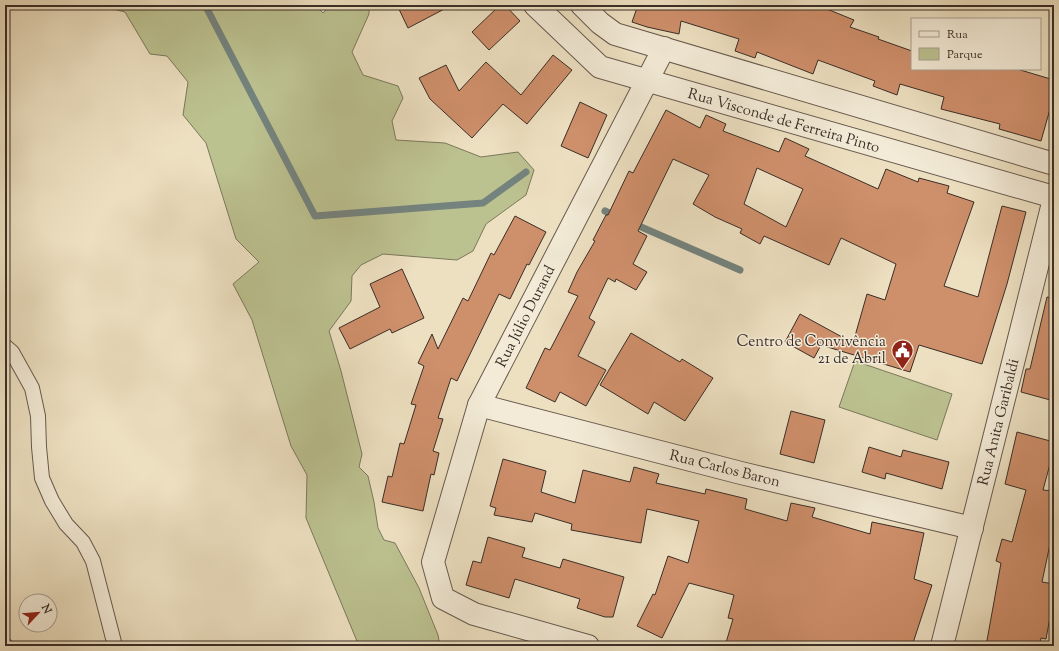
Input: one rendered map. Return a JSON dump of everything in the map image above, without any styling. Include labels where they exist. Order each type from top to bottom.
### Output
[{"type":"street","name":"Rua Visconde de Ferreira Pinto","points":[[535,5],[600,67],[1054,198]]},
{"type":"street","points":[[582,5],[615,34],[1054,164]]},
{"type":"street","name":"Rua Júlio Durand","points":[[588,646],[474,614],[443,598],[433,562],[479,405],[664,48]]},
{"type":"street","name":"Rua Anita Garibaldi","points":[[942,646],[1054,198]]},
{"type":"street","name":"Rua Carlos Baron","points":[[479,405],[734,471],[972,528]]},
{"type":"lane","points":[[5,346],[12,352],[32,388],[38,416],[42,478],[52,501],[66,524],[83,542],[93,561],[116,646]]},
{"type":"green space","points":[[107,5],[315,5],[323,13],[331,5],[369,5],[369,14],[352,52],[363,75],[398,86],[403,98],[392,121],[396,140],[445,143],[481,157],[518,152],[534,170],[526,195],[486,224],[473,251],[457,260],[383,254],[361,265],[352,276],[351,301],[329,331],[341,371],[362,454],[359,467],[368,476],[378,528],[384,540],[395,543],[419,588],[438,635],[440,646],[359,646],[306,518],[307,475],[291,446],[252,320],[233,284],[259,262],[236,239],[206,143],[183,115],[188,82],[167,56],[150,54],[125,12],[109,8]]},
{"type":"green space","points":[[855,361],[952,394],[937,440],[839,407]]},
{"type":"building","points":[[397,5],[452,5],[408,28]]},
{"type":"building","points":[[500,5],[505,5],[520,21],[489,50],[472,32]]},
{"type":"building","points":[[638,5],[817,5],[854,20],[850,27],[911,51],[911,70],[1020,70],[1054,80],[1054,95],[1041,141],[999,129],[1000,124],[941,109],[944,97],[900,84],[897,95],[873,86],[875,81],[818,60],[813,74],[757,52],[755,58],[735,51],[739,39],[681,21],[679,34],[632,22]]},
{"type":"building","points":[[553,55],[572,70],[527,124],[503,104],[472,138],[430,99],[419,78],[446,65],[459,91],[486,62],[521,95]]},
{"type":"building","points":[[580,102],[607,115],[588,158],[561,146]]},
{"type":"building","points":[[666,110],[700,128],[706,115],[726,124],[723,131],[779,152],[785,138],[809,149],[805,156],[878,189],[886,169],[918,182],[919,178],[949,186],[947,193],[974,202],[944,286],[978,297],[1002,206],[1026,212],[1007,284],[982,364],[919,345],[910,372],[821,345],[814,358],[785,342],[800,314],[853,343],[867,294],[885,300],[896,264],[841,238],[829,265],[764,236],[760,244],[740,233],[742,229],[715,217],[693,204],[709,175],[673,159],[638,231],[647,236],[633,264],[647,272],[636,290],[616,279],[615,282],[608,278],[589,318],[595,322],[578,356],[606,370],[586,406],[560,392],[555,402],[526,388],[545,348],[550,350],[578,296],[568,292],[577,272],[595,241],[593,240],[606,215],[608,215],[629,171],[633,173]],"holes":[[[757,168],[803,189],[786,227],[744,204]]]},
{"type":"building","points":[[515,216],[546,232],[529,265],[527,264],[510,299],[499,294],[457,381],[451,378],[438,418],[443,419],[433,451],[439,453],[434,475],[431,474],[423,511],[382,502],[388,476],[392,477],[400,443],[404,444],[416,405],[411,404],[424,366],[418,363],[432,334],[438,349],[463,298],[468,301],[491,253],[494,255]]},
{"type":"building","points":[[402,269],[424,318],[392,333],[390,329],[350,349],[339,328],[380,307],[370,284]]},
{"type":"building","points":[[1047,297],[1054,298],[1054,401],[1021,392],[1026,369],[1030,369]]},
{"type":"building","points":[[631,333],[680,362],[682,359],[713,378],[685,421],[654,402],[648,414],[600,385]]},
{"type":"building","points":[[791,411],[825,420],[814,463],[780,454]]},
{"type":"building","points":[[1017,432],[1054,442],[1054,449],[1043,490],[1054,491],[1054,544],[1050,544],[1042,582],[1054,584],[1054,596],[1046,639],[1041,638],[1039,646],[986,646],[1001,563],[996,561],[1002,539],[1012,542],[1026,490],[1005,484]]},
{"type":"building","points":[[869,447],[901,457],[903,450],[949,462],[942,489],[886,473],[885,479],[862,472]]},
{"type":"building","points":[[503,459],[546,471],[541,492],[575,503],[583,470],[630,482],[634,467],[659,474],[656,483],[705,494],[706,489],[747,499],[745,509],[787,521],[791,503],[815,508],[812,517],[870,534],[872,522],[924,533],[914,579],[932,585],[912,646],[725,646],[733,619],[728,618],[734,595],[689,583],[662,638],[637,626],[653,594],[655,595],[668,556],[688,563],[699,521],[647,509],[641,543],[571,530],[572,524],[535,513],[532,522],[494,515],[496,508],[490,506]]},
{"type":"building","points":[[488,537],[525,548],[522,557],[560,568],[563,559],[624,577],[613,617],[605,617],[577,608],[580,599],[515,579],[509,598],[466,585],[473,561],[481,563]]},
{"type":"waterway","points":[[205,5],[315,216],[483,203],[526,172]]},
{"type":"waterway","points":[[605,211],[617,217]]},
{"type":"waterway","points":[[632,223],[740,270]]},
{"type":"place","name":"Centro de Convivência 21 de Abril","points":[[902,370]]}]
